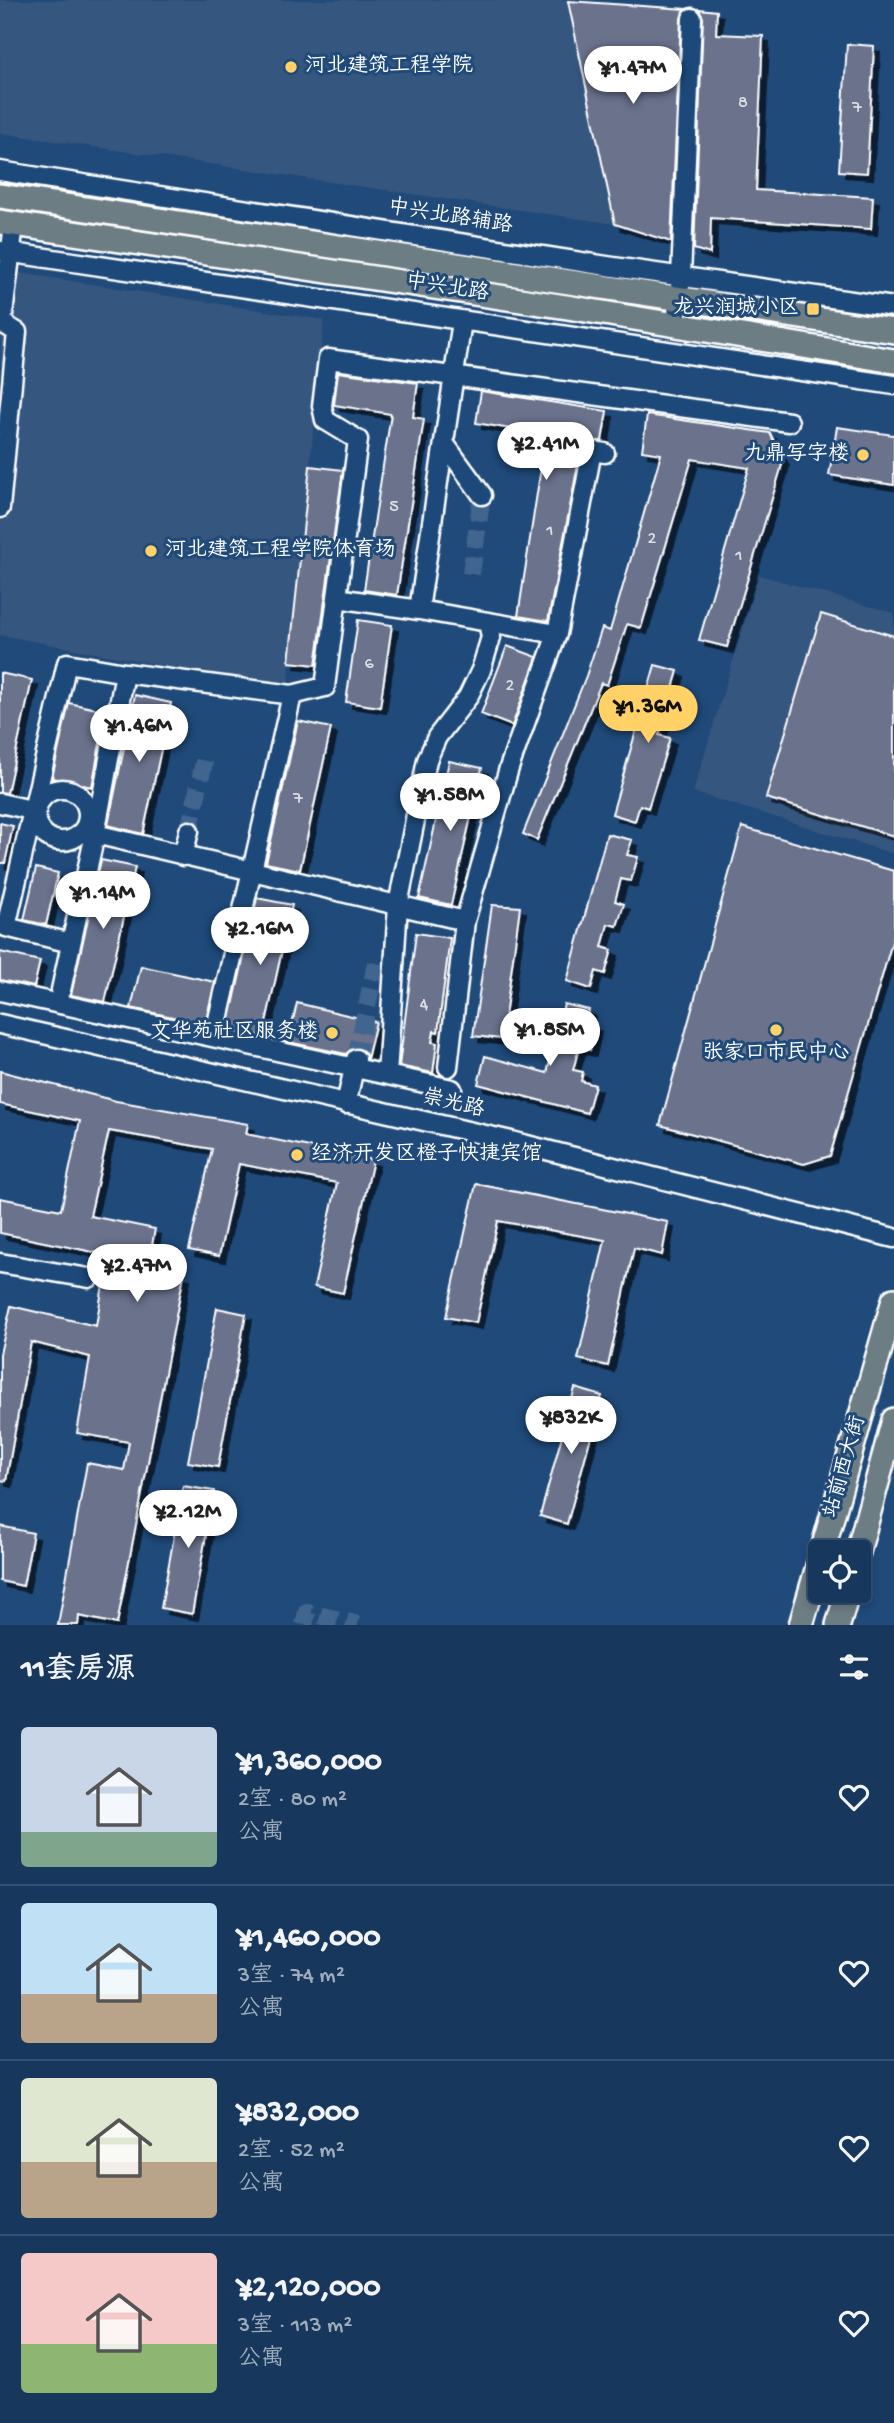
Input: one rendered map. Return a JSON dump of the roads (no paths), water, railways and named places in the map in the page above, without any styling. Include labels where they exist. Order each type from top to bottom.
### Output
[{"type":"main road","name":"中兴北路","points":[[0,196],[680,288],[894,331]]},
{"type":"main road","name":"中兴北路","points":[[7,223],[676,324],[894,361]]},
{"type":"main road","name":"站前西大街","points":[[827,1540],[894,1300]]},
{"type":"main road","name":"站前西大街","points":[[862,1540],[888,1464],[894,1419]]},
{"type":"main road","name":"站前西大街","points":[[801,1625],[808,1602]]},
{"type":"main road","points":[[838,1625],[844,1603]]},
{"type":"street","points":[[676,324],[680,288],[692,18]]},
{"type":"street","name":"中兴北路辅路","points":[[0,171],[680,288],[894,307]]},
{"type":"street","points":[[0,508],[17,332],[2,323],[7,223]]},
{"type":"street","points":[[5,252],[894,385]]},
{"type":"street","points":[[419,610],[462,321]]},
{"type":"street","points":[[71,943],[6,927],[67,663],[292,695],[325,687],[358,440],[325,420],[323,406],[328,359],[789,422]]},
{"type":"street","points":[[444,443],[482,495]]},
{"type":"street","points":[[448,1067],[465,920],[509,768],[557,634],[592,451],[605,453]]},
{"type":"street","points":[[337,598],[557,634]]},
{"type":"street","points":[[387,1075],[398,905],[427,760],[437,737],[468,697],[481,670],[491,636],[488,622]]},
{"type":"street","points":[[61,990],[89,833],[125,673]]},
{"type":"street","points":[[214,1037],[292,695]]},
{"type":"street","points":[[89,833],[89,815],[83,799],[77,793],[69,790],[52,791],[35,810],[39,828],[52,840],[69,841],[89,833],[251,873],[465,920]]},
{"type":"street","points":[[0,803],[35,810]]},
{"type":"street","points":[[183,856],[189,831]]},
{"type":"street","points":[[0,991],[214,1037],[355,1063],[387,1075],[452,1089]]},
{"type":"street","name":"崇光路","points":[[0,1024],[507,1140],[894,1238]]},
{"type":"street","points":[[346,1104],[355,1063]]},
{"type":"street","points":[[0,1263],[89,1278]]},
{"type":"tunnel","points":[[471,574],[482,495]]},
{"type":"tunnel","points":[[189,831],[206,753]]},
{"type":"tunnel","points":[[356,1059],[376,963]]},
{"type":"tunnel","points":[[304,1625],[307,1612],[358,1625]]},
{"type":"place","name":"河北建筑工程学院","points":[[291,67]]},
{"type":"place","name":"龙兴润城小区","points":[[813,309]]},
{"type":"place","name":"九鼎写字楼","points":[[863,455]]},
{"type":"place","name":"河北建筑工程学院体育场","points":[[151,551]]},
{"type":"place","name":"张家口市民中心","points":[[776,1030]]},
{"type":"place","name":"文华苑社区服务楼","points":[[332,1033]]},
{"type":"place","name":"经济开发区橙子快捷宾馆","points":[[297,1155]]}]
